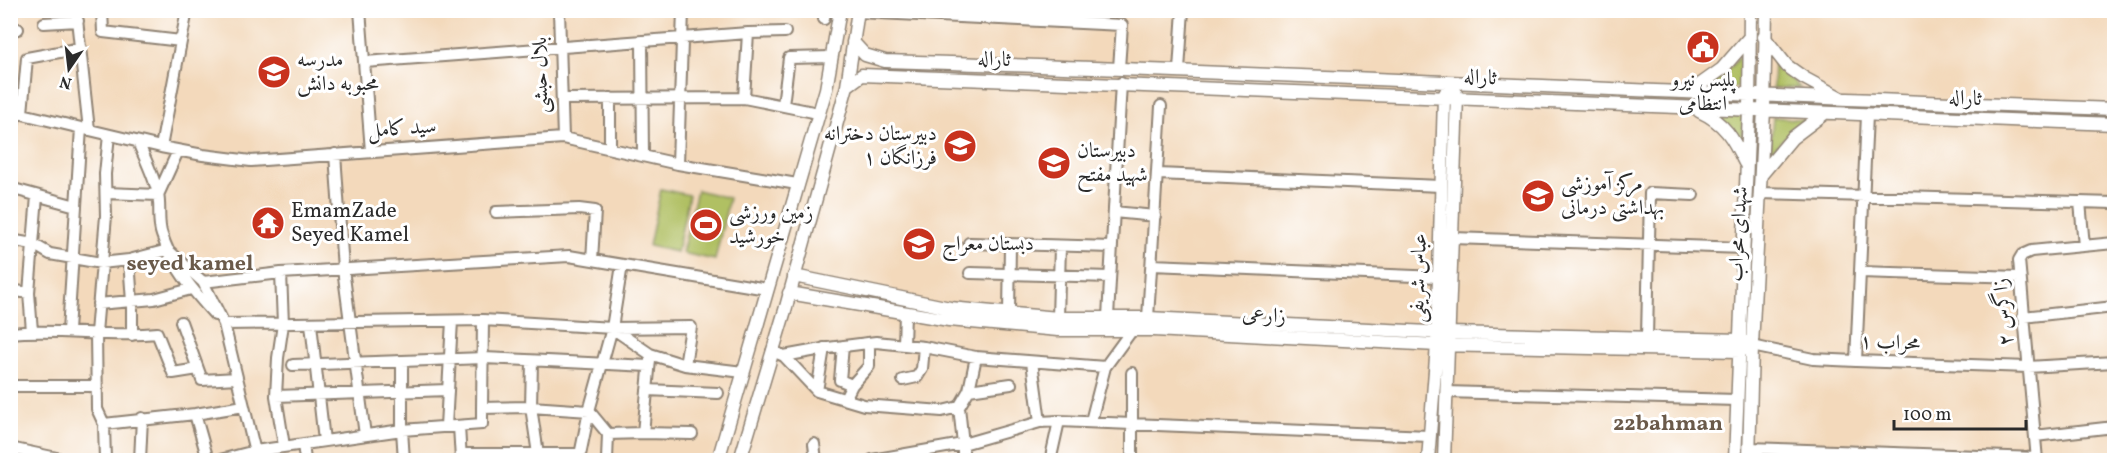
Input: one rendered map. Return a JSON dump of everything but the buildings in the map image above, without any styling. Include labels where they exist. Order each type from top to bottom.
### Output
[{"type":"main road","points":[[718,460],[826,89],[840,10]]},
{"type":"main road","name":"شهدای محراب","points":[[1749,454],[1744,346],[1744,248],[1750,10]]},
{"type":"main road","name":"شهدای محراب","points":[[1735,460],[1737,400],[1761,193],[1766,10]]},
{"type":"main road","points":[[740,460],[778,353],[789,293],[847,86],[858,11]]},
{"type":"main road","points":[[1764,37],[1787,66],[1845,100]]},
{"type":"main road","points":[[1747,166],[1733,138],[1725,129],[1714,118],[1692,107],[1696,99],[1691,92],[1722,69],[1748,39]]},
{"type":"main road","points":[[847,86],[862,75],[857,70],[857,63],[860,57],[865,55],[853,42]]},
{"type":"main road","name":"ثاراله","points":[[865,55],[885,61],[1135,68],[1845,100],[2115,109]]},
{"type":"main road","points":[[1135,68],[1145,75],[1145,80],[1140,84]]},
{"type":"main road","points":[[1181,70],[1181,82],[1186,86]]},
{"type":"main road","name":"ثاراله","points":[[862,75],[1121,83],[1749,111],[2115,124]]},
{"type":"main road","points":[[1451,82],[1451,96]]},
{"type":"main road","name":"عباس شریفی","points":[[1444,460],[1446,392],[1439,277],[1441,186],[1451,96]]},
{"type":"main road","name":"عباس شریفی","points":[[1428,460],[1453,238],[1451,96]]},
{"type":"main road","points":[[1867,100],[1867,115]]},
{"type":"main road","points":[[1762,174],[1792,138],[1825,113]]},
{"type":"main road","name":"زارعی","points":[[794,276],[906,301],[950,308],[1058,318],[1108,317],[1132,324],[1148,318],[1443,339],[1647,338],[1744,346]]},
{"type":"main road","name":"زارعی","points":[[789,293],[905,313],[1037,328],[1132,324],[1443,339],[1744,346]]},
{"type":"street","points":[[102,10],[103,32],[181,41]]},
{"type":"street","points":[[161,147],[187,10]]},
{"type":"street","points":[[360,10],[371,151]]},
{"type":"street","name":"بلال حبشی","points":[[559,10],[562,138]]},
{"type":"street","points":[[678,164],[683,10]]},
{"type":"street","points":[[1181,70],[1183,10]]},
{"type":"street","points":[[858,11],[1037,15],[1122,25],[1119,68]]},
{"type":"street","points":[[44,23],[77,16],[81,48],[85,129],[76,206],[68,331]]},
{"type":"street","points":[[365,62],[785,32]]},
{"type":"street","points":[[744,98],[748,33]]},
{"type":"street","points":[[642,42],[643,155]]},
{"type":"street","points":[[10,145],[27,58],[81,48]]},
{"type":"street","points":[[783,105],[789,58],[832,57]]},
{"type":"street","points":[[1108,317],[1121,83]]},
{"type":"street","points":[[610,98],[610,147]]},
{"type":"street","points":[[562,99],[744,98],[818,112]]},
{"type":"street","points":[[1148,318],[1161,106]]},
{"type":"street","name":"سید کامل","points":[[16,112],[178,151],[251,161],[562,138],[678,164],[797,184]]},
{"type":"street","points":[[1856,361],[1867,115]]},
{"type":"street","points":[[105,460],[104,424],[97,410],[96,333],[106,216],[109,135]]},
{"type":"street","points":[[138,142],[158,195],[159,223],[168,250],[191,288],[224,324],[483,320],[612,328],[691,327],[685,365]]},
{"type":"street","points":[[158,195],[178,151]]},
{"type":"street","points":[[335,154],[343,269],[365,435]]},
{"type":"street","points":[[1158,174],[1441,186]]},
{"type":"street","points":[[10,188],[76,206]]},
{"type":"street","points":[[106,193],[158,195]]},
{"type":"street","points":[[1647,338],[1650,193],[1693,195]]},
{"type":"street","points":[[1761,193],[2115,203]]},
{"type":"street","points":[[32,331],[29,293],[37,196]]},
{"type":"street","points":[[2080,202],[2084,246]]},
{"type":"street","points":[[496,212],[579,209],[595,211],[592,260]]},
{"type":"street","points":[[1114,212],[1155,216]]},
{"type":"street","points":[[1453,238],[1744,248]]},
{"type":"street","points":[[10,240],[33,244],[50,254],[101,263],[129,260],[168,250]]},
{"type":"street","points":[[969,243],[1112,247]]},
{"type":"street","name":"زاگرس ۲","points":[[2037,459],[2019,260],[2022,255],[2031,251],[2115,243]]},
{"type":"street","points":[[1009,314],[1010,244]]},
{"type":"street","points":[[1058,318],[1060,246]]},
{"type":"street","points":[[168,250],[203,282],[224,324],[256,455]]},
{"type":"street","points":[[203,282],[281,273],[569,256],[767,289]]},
{"type":"street","points":[[129,260],[132,335]]},
{"type":"street","points":[[459,426],[461,457],[580,457],[589,411],[612,328],[622,265]]},
{"type":"street","points":[[1152,265],[1439,277]]},
{"type":"street","points":[[1860,272],[2019,277]]},
{"type":"street","points":[[281,273],[283,324],[276,396],[284,446]]},
{"type":"street","points":[[970,273],[1110,277]]},
{"type":"street","points":[[98,304],[154,299],[191,288]]},
{"type":"street","points":[[10,290],[29,293]]},
{"type":"street","points":[[2023,317],[2115,307]]},
{"type":"street","points":[[903,345],[905,313]]},
{"type":"street","points":[[220,460],[256,455],[284,446],[402,430],[482,424],[483,320]]},
{"type":"street","points":[[446,426],[452,321]]},
{"type":"street","points":[[181,322],[202,380],[237,378]]},
{"type":"street","points":[[311,324],[324,441]]},
{"type":"street","points":[[1091,422],[1105,367],[1132,324]]},
{"type":"street","points":[[612,328],[650,354],[685,365],[744,372]]},
{"type":"street","points":[[10,333],[32,331],[132,335],[157,333],[173,373],[198,369]]},
{"type":"street","points":[[778,353],[869,343],[924,347],[976,357],[1105,367]]},
{"type":"street","points":[[845,399],[852,386],[869,366],[869,343]]},
{"type":"street","points":[[831,395],[840,380],[843,346]]},
{"type":"street","name":"محراب ۱","points":[[1744,346],[1813,359],[1856,361],[2028,367],[2115,362]]},
{"type":"street","points":[[903,380],[917,377],[922,369],[924,347]]},
{"type":"street","points":[[817,391],[824,348]]},
{"type":"street","points":[[778,353],[817,391],[864,405],[908,410],[942,411],[959,407]]},
{"type":"street","points":[[643,433],[650,354]]},
{"type":"street","points":[[963,460],[959,407],[969,390],[976,357]]},
{"type":"street","points":[[292,365],[484,358],[649,366]]},
{"type":"street","points":[[402,361],[404,460]]},
{"type":"street","points":[[532,361],[531,407],[544,456]]},
{"type":"street","points":[[1032,362],[1040,422]]},
{"type":"street","points":[[1132,373],[1132,460]]},
{"type":"street","points":[[840,380],[852,386]]},
{"type":"street","points":[[969,390],[1011,384]]},
{"type":"street","points":[[10,386],[96,386]]},
{"type":"street","points":[[276,396],[448,390]]},
{"type":"street","points":[[647,390],[718,393]]},
{"type":"street","points":[[1446,392],[1737,400]]},
{"type":"street","points":[[104,424],[244,406]]},
{"type":"street","points":[[482,408],[531,407],[589,411],[608,434],[607,460]]},
{"type":"street","points":[[195,414],[208,460]]},
{"type":"street","points":[[140,460],[142,418]]},
{"type":"street","points":[[872,460],[963,444],[1040,422],[1059,421],[1430,436]]},
{"type":"street","points":[[1051,457],[1059,421]]},
{"type":"street","points":[[2035,436],[2115,427]]},
{"type":"street","points":[[608,434],[692,434]]},
{"type":"street","points":[[303,444],[305,460]]},
{"type":"street","points":[[814,444],[816,460]]},
{"type":"street","points":[[10,448],[66,460]]},
{"type":"street","points":[[1749,454],[2037,459]]},
{"type":"green space","points":[[1744,49],[1744,87],[1708,87],[1728,70]]},
{"type":"green space","points":[[1774,61],[1800,88],[1773,88]]},
{"type":"green space","points":[[1716,114],[1743,115],[1742,142]]},
{"type":"green space","points":[[1773,117],[1809,120],[1797,127],[1770,154]]},
{"type":"green space","points":[[661,189],[689,195],[677,252],[649,246]]},
{"type":"green space","name":"زمین ورزشی خورشید","points":[[697,190],[729,198],[715,260],[682,253]]},
{"type":"place","name":"پلیس نیرو انتظامی","points":[[1703,47]]},
{"type":"place","name":"مدرسه محبوبه دانش","points":[[274,72]]},
{"type":"place","name":"دبیرستان دخترانه فرزانگان ۱","points":[[960,146]]},
{"type":"place","name":"دبیرستان شهید مفتح","points":[[1054,163]]},
{"type":"place","name":"مرکز آموزشی بهداشتی درمانی","points":[[1538,196]]},
{"type":"place","name":"EmamZade Seyed Kamel","points":[[268,223]]},
{"type":"place","name":"زمین ورزشی خورشید","points":[[706,225]]},
{"type":"place","name":"دبستان معراج","points":[[919,244]]},
{"type":"district","name":"seyed kamel","points":[[190,264]]},
{"type":"district","name":"22bahman","points":[[1668,424]]}]
